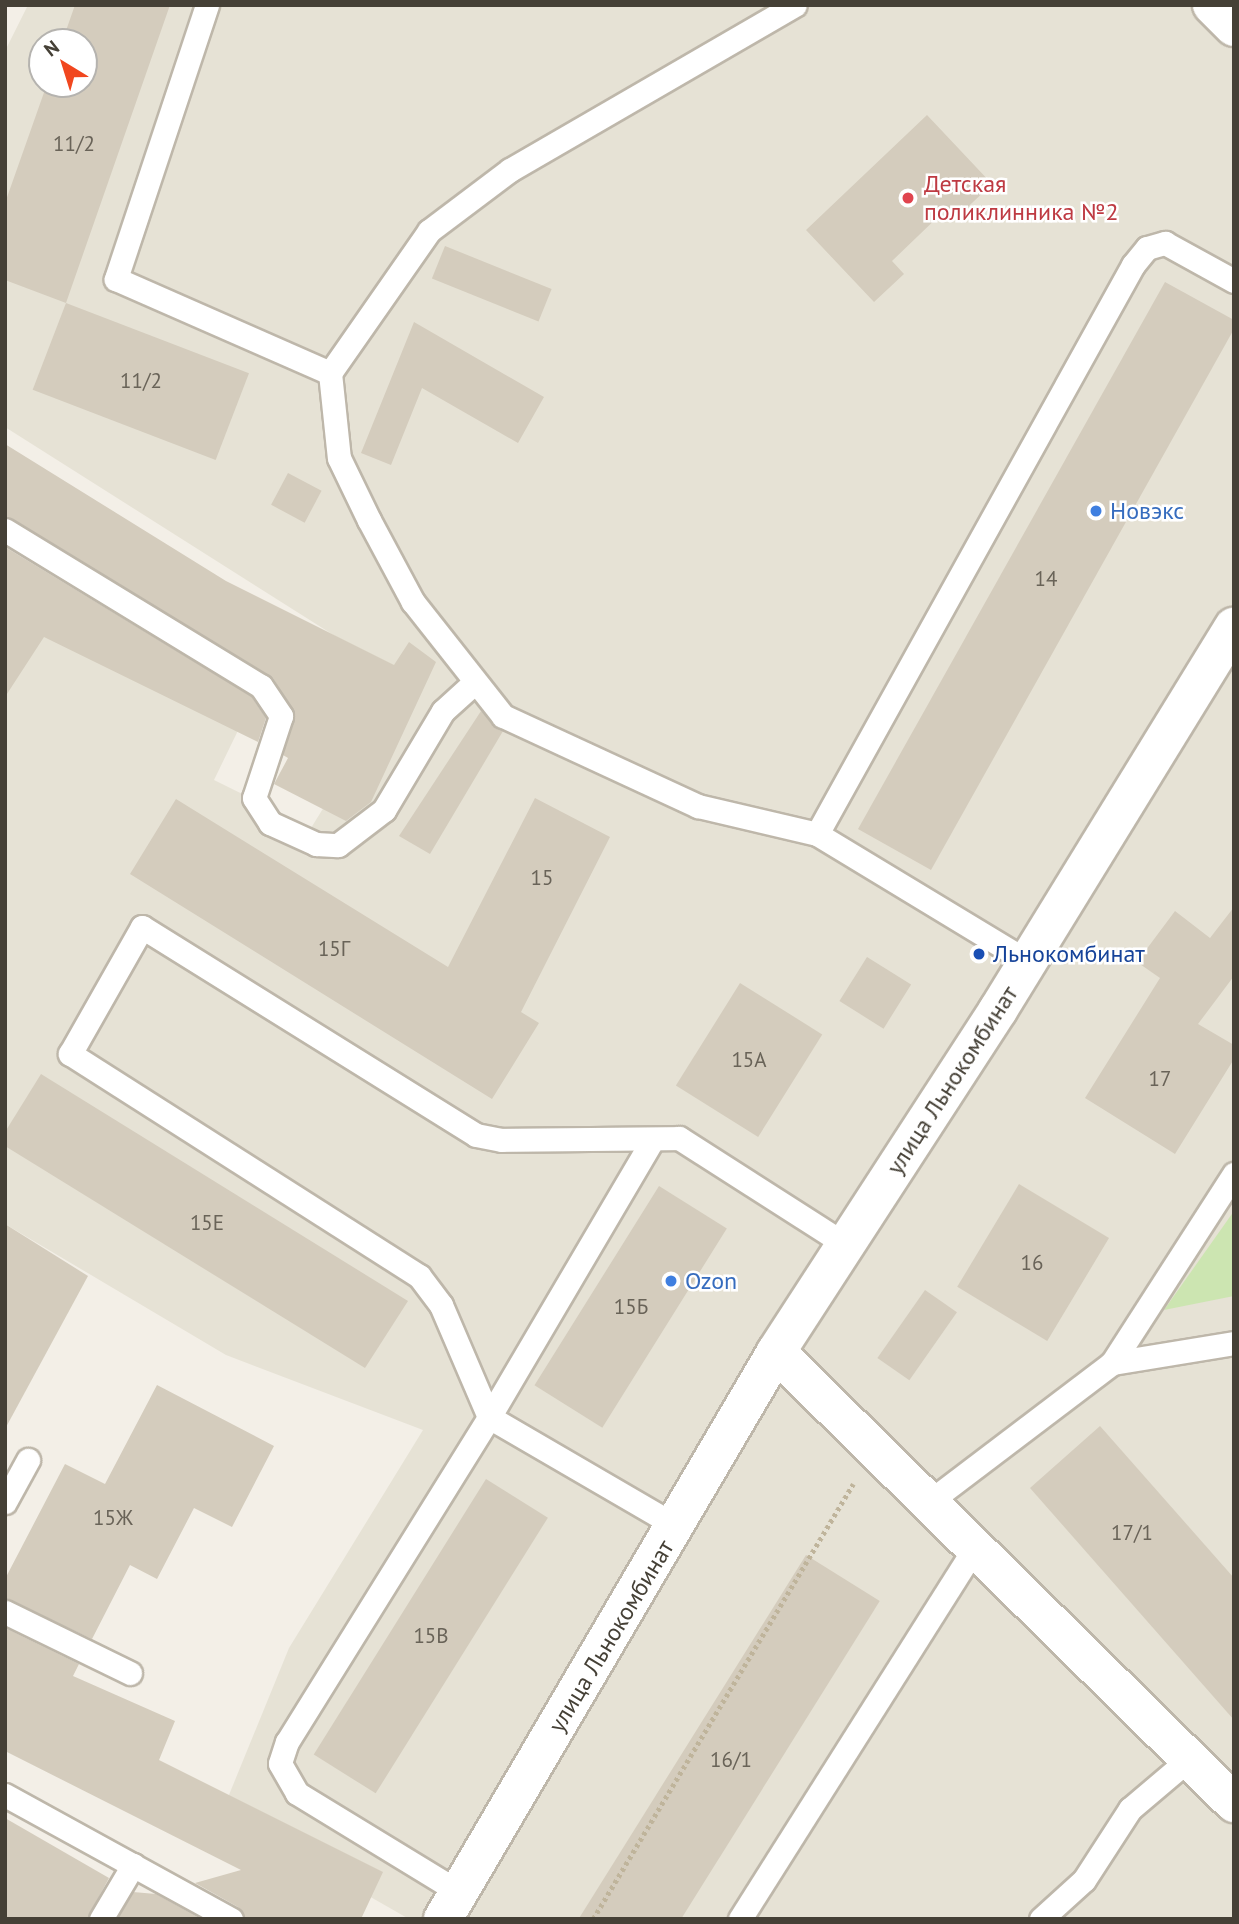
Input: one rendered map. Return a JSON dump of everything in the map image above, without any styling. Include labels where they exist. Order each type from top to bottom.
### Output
[{"type":"street","points":[[1212,5],[1234,27]]},
{"type":"street","name":"улица Льнокомбинат","points":[[451,1905],[776,1352],[1028,962],[1234,626]]},
{"type":"street","points":[[776,1352],[1234,1803]]},
{"type":"lane","points":[[207,5],[116,279],[330,373]]},
{"type":"lane","points":[[795,5],[510,170],[429,231],[330,373],[345,471],[413,601],[503,716],[592,761],[698,806],[817,834],[1028,962]]},
{"type":"lane","points":[[817,834],[1133,265],[1147,248],[1166,243],[1234,281]]},
{"type":"lane","points":[[5,530],[269,694],[279,709],[280,729],[254,798],[270,823],[316,844],[349,839],[384,810],[443,710],[475,682]]},
{"type":"lane","points":[[676,1526],[489,1417],[441,1305],[419,1276],[70,1055],[142,927],[477,1135],[502,1140],[680,1138],[846,1245]]},
{"type":"lane","points":[[451,1905],[297,1793],[280,1763],[286,1742],[489,1417],[653,1139]]},
{"type":"lane","points":[[929,1502],[1112,1363],[1234,1174]]},
{"type":"lane","points":[[1112,1363],[1234,1343]]},
{"type":"lane","points":[[5,1502],[28,1460]]},
{"type":"lane","points":[[740,1919],[975,1547]]},
{"type":"lane","points":[[5,1612],[130,1673]]},
{"type":"lane","points":[[1041,1919],[1084,1880],[1130,1809],[1189,1759]]},
{"type":"lane","points":[[5,1795],[231,1919]]},
{"type":"lane","points":[[101,1919],[133,1865]]},
{"type":"path","points":[[593,1919],[875,1448]]},
{"type":"shaded area","name":"Льнокомбинат","points":[[28,5],[1234,5],[1234,1919],[409,1919],[222,1812],[289,1648],[423,1430],[226,1355],[5,1224],[5,690],[43,614],[247,712],[214,780],[311,828],[403,679],[5,427],[5,51]]},
{"type":"green space","points":[[1234,1211],[1234,1296],[1164,1310]]},
{"type":"building","points":[[75,5],[170,5],[66,303],[5,280],[5,203],[42,98],[98,98],[98,28],[67,28]]},
{"type":"building","name":"Детская поликлинника №2","points":[[927,115],[992,184],[952,222],[943,212],[892,261],[904,274],[874,302],[806,230]]},
{"type":"building","points":[[445,246],[552,289],[539,322],[432,278]]},
{"type":"building","points":[[1165,282],[1234,320],[1234,329],[931,870],[858,829]]},
{"type":"building","points":[[66,303],[249,373],[216,460],[33,390]]},
{"type":"building","points":[[414,322],[544,397],[518,443],[422,388],[391,465],[361,453]]},
{"type":"building","points":[[5,444],[226,581],[394,665],[409,642],[436,662],[371,802],[346,821],[274,784],[288,758],[283,755],[295,715],[273,678],[5,516]]},
{"type":"building","points":[[288,473],[322,491],[305,523],[271,505]]},
{"type":"building","points":[[5,547],[251,696],[266,718],[258,742],[44,637],[5,697]]},
{"type":"building","points":[[481,711],[503,731],[430,854],[399,836]]},
{"type":"building","points":[[535,798],[610,837],[521,1012],[539,1023],[492,1099],[130,874],[176,799],[448,967]]},
{"type":"building","points":[[1234,907],[1234,976],[1198,1024],[1234,1045],[1234,1059],[1175,1154],[1085,1098],[1160,978],[1137,962],[1175,911],[1210,938]]},
{"type":"building","points":[[867,957],[911,985],[884,1029],[839,1001]]},
{"type":"building","points":[[740,983],[822,1034],[758,1137],[676,1086]]},
{"type":"building","points":[[41,1074],[408,1301],[365,1368],[5,1146],[5,1132]]},
{"type":"building","points":[[1019,1184],[1109,1238],[1047,1341],[957,1287]]},
{"type":"building","points":[[659,1186],[727,1228],[602,1428],[534,1385]]},
{"type":"building","points":[[5,1224],[88,1276],[5,1429]]},
{"type":"building","points":[[925,1290],[957,1312],[909,1380],[877,1358]]},
{"type":"building","points":[[157,1385],[274,1446],[232,1527],[194,1508],[157,1579],[130,1565],[92,1639],[5,1598],[5,1579],[65,1464],[105,1484]]},
{"type":"building","points":[[1100,1426],[1234,1578],[1234,1720],[1030,1488]]},
{"type":"building","points":[[486,1479],[548,1518],[376,1793],[314,1755]]},
{"type":"building","points":[[806,1555],[880,1601],[681,1919],[579,1918]]},
{"type":"building","points":[[5,1628],[79,1664],[73,1676],[175,1721],[159,1760],[383,1872],[361,1919],[245,1919],[238,1907],[195,1883],[241,1870],[5,1751]]},
{"type":"building","points":[[5,1818],[109,1878],[87,1919],[5,1919]]},
{"type":"building","points":[[133,1892],[156,1894],[201,1919],[117,1919]]},
{"type":"place","name":"Детская поликлинника №2","points":[[908,198]]},
{"type":"place","name":"Новэкс","points":[[1096,511]]},
{"type":"place","name":"Льнокомбинат","points":[[979,954]]},
{"type":"place","name":"Ozon","points":[[671,1281]]}]
